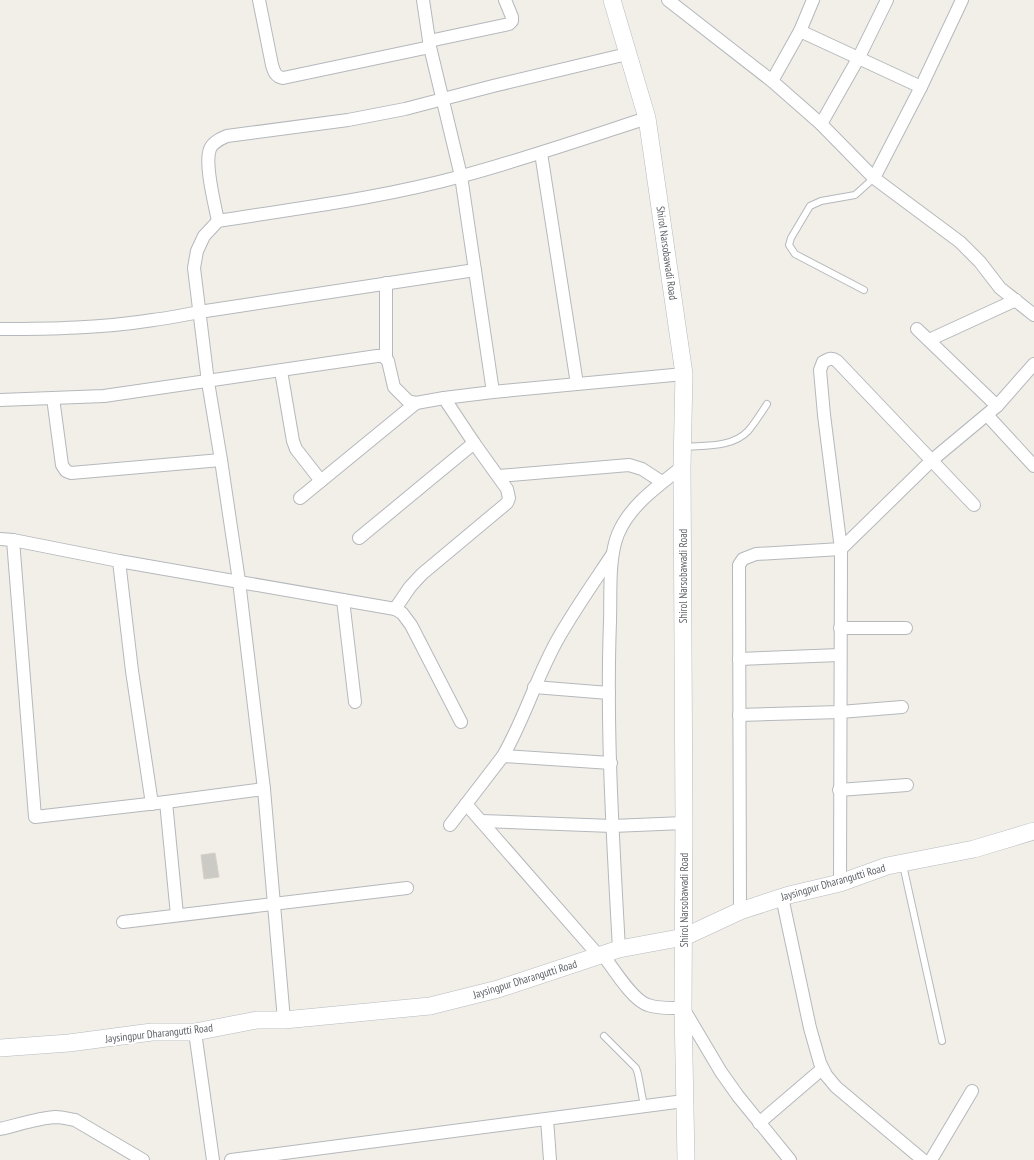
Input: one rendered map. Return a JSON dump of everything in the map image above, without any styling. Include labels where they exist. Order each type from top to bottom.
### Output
[{"type":"main road","name":"Shirol Narsobawadi Road","points":[[611,0],[647,118],[684,374],[682,467],[684,823],[683,1008],[685,1153]]},
{"type":"main road","name":"Jaysingpur Dharangutti Road","points":[[0,1048],[69,1043],[152,1032],[195,1032],[257,1020],[284,1020],[430,1006],[498,989],[619,949],[684,937],[740,911],[782,897],[840,882],[887,866],[974,849],[1034,831]]},
{"type":"street","points":[[259,0],[274,72],[278,77],[283,78],[509,24],[512,21],[512,17],[505,0]]},
{"type":"street","points":[[423,0],[429,44],[461,176],[493,392]]},
{"type":"street","points":[[668,0],[772,81],[821,124],[874,178],[960,242],[980,262],[1000,288],[1034,315]]},
{"type":"street","points":[[772,81],[800,31],[813,0]]},
{"type":"street","points":[[821,124],[859,57],[886,0]]},
{"type":"street","points":[[874,178],[921,87],[962,0]]},
{"type":"street","points":[[800,31],[921,87]]},
{"type":"street","points":[[218,221],[209,173],[209,156],[210,148],[218,139],[227,136],[348,120],[406,109],[627,54]]},
{"type":"street","points":[[284,1020],[264,789],[239,581],[208,382],[199,312],[194,268],[196,251],[204,236],[218,221],[384,194],[461,176],[541,153],[647,118]]},
{"type":"street","points":[[541,153],[577,384]]},
{"type":"street","points":[[0,329],[104,326],[154,320],[475,270]]},
{"type":"street","points":[[386,283],[386,358],[394,388],[408,401],[416,403],[493,392],[684,374]]},
{"type":"street","points":[[929,340],[1016,300]]},
{"type":"street","points":[[918,329],[997,406]]},
{"type":"street","points":[[0,400],[104,396],[208,382],[377,356],[386,358]]},
{"type":"street","points":[[840,882],[839,790],[841,549],[824,415],[820,370],[823,362],[830,358],[836,361],[974,504]]},
{"type":"street","points":[[740,911],[739,565],[743,559],[756,554],[841,549],[931,461],[997,406],[1034,364]]},
{"type":"street","points":[[281,371],[293,441],[296,449],[321,481]]},
{"type":"street","points":[[53,398],[62,465],[66,471],[71,473],[221,460]]},
{"type":"street","points":[[395,609],[410,587],[422,574],[507,503],[509,498],[507,489],[499,476],[474,443],[444,398]]},
{"type":"street","points":[[300,498],[416,403]]},
{"type":"street","points":[[987,415],[1034,466]]},
{"type":"street","points":[[359,538],[474,443]]},
{"type":"street","points":[[499,476],[629,465],[642,469],[662,482]]},
{"type":"street","points":[[450,825],[503,756],[510,744],[534,687],[559,638],[612,554],[618,535],[627,516],[655,488],[682,467]]},
{"type":"street","points":[[0,539],[13,540],[119,561],[395,609],[402,613],[411,625],[461,722]]},
{"type":"street","points":[[13,540],[35,817],[152,804],[264,789]]},
{"type":"street","points":[[612,554],[609,693],[612,826],[619,949]]},
{"type":"street","points":[[119,561],[132,671],[152,804]]},
{"type":"street","points":[[343,600],[355,702]]},
{"type":"street","points":[[840,628],[906,628]]},
{"type":"street","points":[[739,659],[840,655]]},
{"type":"street","points":[[534,687],[609,693]]},
{"type":"street","points":[[739,715],[840,712],[902,707]]},
{"type":"street","points":[[503,756],[611,763]]},
{"type":"street","points":[[839,790],[907,785]]},
{"type":"street","points":[[166,802],[177,915]]},
{"type":"street","points":[[466,804],[601,955],[635,997],[642,1003],[654,1007],[683,1008],[738,1096],[790,1160]]},
{"type":"street","points":[[481,821],[612,826],[684,823]]},
{"type":"street","points":[[123,922],[407,888]]},
{"type":"street","points":[[782,897],[810,1028],[822,1068],[836,1087],[930,1160],[972,1091]]},
{"type":"street","points":[[195,1032],[213,1160]]},
{"type":"street","points":[[759,1123],[822,1068]]},
{"type":"street","points":[[231,1160],[319,1154],[547,1119],[684,1101]]},
{"type":"street","points":[[0,1129],[40,1119],[57,1117],[75,1120],[143,1160]]},
{"type":"street","points":[[547,1119],[550,1160]]},
{"type":"street","points":[[685,1153],[696,1160]]},
{"type":"lane","points":[[864,290],[795,254],[789,244],[810,206],[820,201],[855,195],[874,178]]},
{"type":"lane","points":[[682,447],[732,442],[748,431],[767,404]]},
{"type":"lane","points":[[902,863],[942,1041]]},
{"type":"lane","points":[[604,1036],[636,1068],[644,1106]]},
{"type":"building","points":[[215,853],[219,877],[204,879],[201,855]]}]
